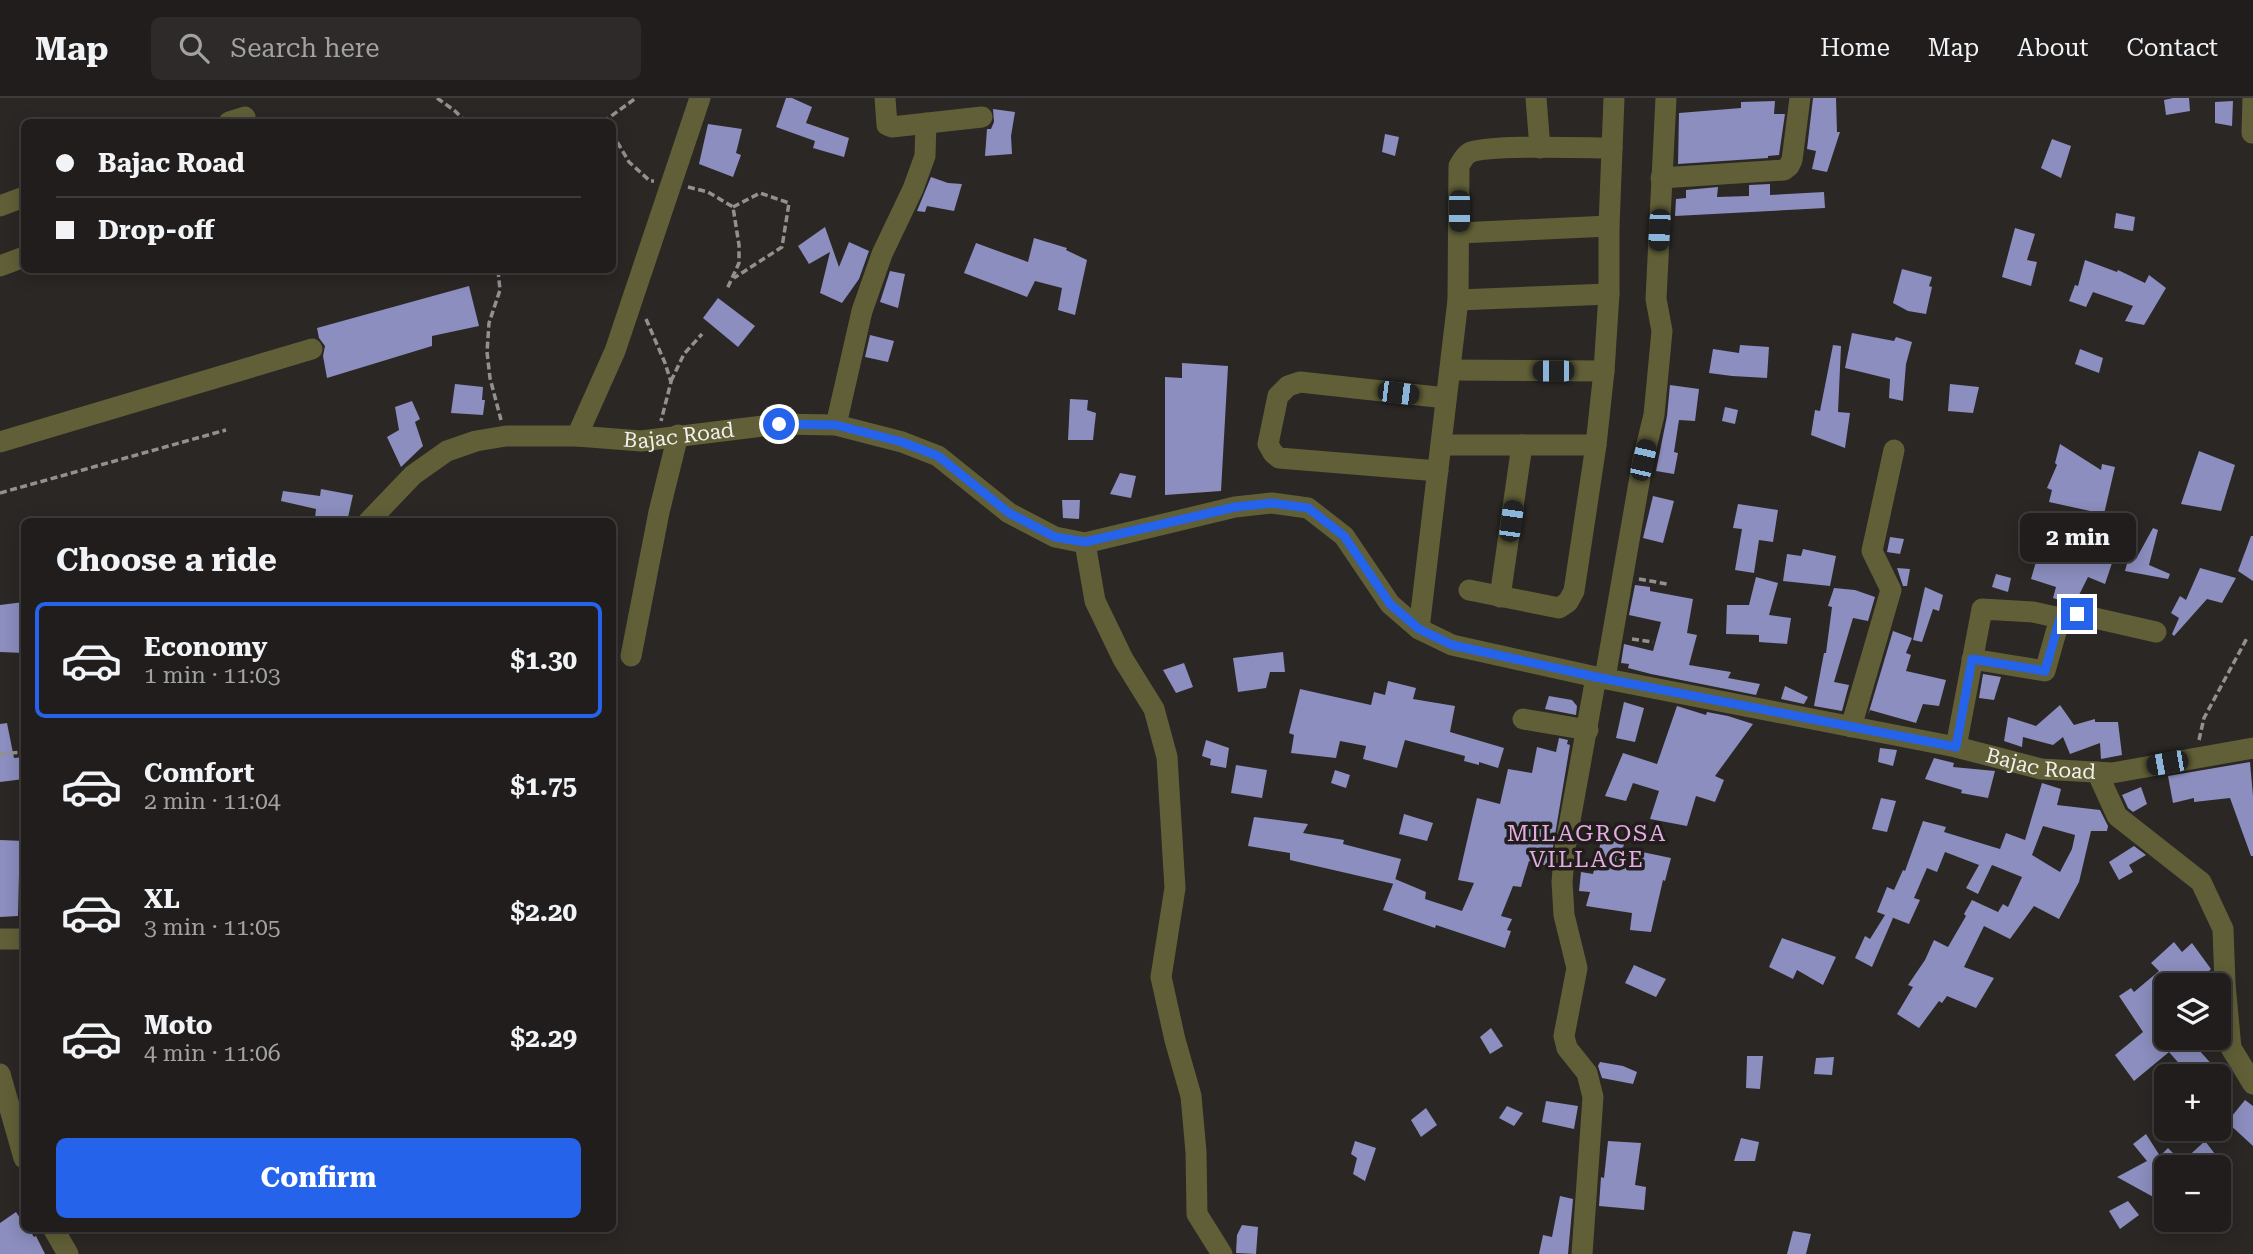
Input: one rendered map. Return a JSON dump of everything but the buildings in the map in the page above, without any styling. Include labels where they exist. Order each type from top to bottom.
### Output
[{"type":"street","points":[[577,436],[615,351],[700,98]]},
{"type":"street","points":[[885,98],[887,125],[892,127],[982,117]]},
{"type":"street","points":[[1536,98],[1540,148]]},
{"type":"street","points":[[1469,590],[1559,608],[1568,602],[1574,591],[1604,371],[1609,294],[1614,98]]},
{"type":"street","points":[[1582,1254],[1593,1097],[1587,1073],[1567,1048],[1564,1036],[1577,968],[1564,915],[1562,882],[1565,848],[1588,730],[1623,577],[1643,460],[1654,415],[1661,331],[1656,299],[1666,98]]},
{"type":"street","points":[[1661,178],[1784,170],[1792,160],[1800,98],[1778,98]]},
{"type":"street","points":[[2252,133],[2253,98]]},
{"type":"street","points":[[836,425],[862,310],[882,254],[913,189],[925,156],[926,123]]},
{"type":"street","points":[[1419,629],[1458,300],[1459,166],[1471,152],[1612,148]]},
{"type":"street","points":[[0,206],[21,198]]},
{"type":"street","points":[[1459,233],[1609,226]]},
{"type":"street","points":[[0,266],[21,258]]},
{"type":"street","points":[[1458,300],[1609,294]]},
{"type":"street","points":[[0,442],[312,349]]},
{"type":"street","points":[[1450,370],[1604,371]]},
{"type":"street","points":[[1438,471],[1279,458],[1268,444],[1278,396],[1288,386],[1300,382],[1447,398]]},
{"type":"street","name":"Bajac Road","points":[[372,518],[413,475],[447,451],[476,441],[506,436],[577,436],[641,441],[779,424],[836,425],[902,442],[938,456],[1009,513],[1055,537],[1085,542],[1235,507],[1272,503],[1308,508],[1344,536],[1390,604],[1419,629],[1452,645],[1601,678],[1956,747],[2041,769],[2112,773],[2253,748]]},
{"type":"street","points":[[631,656],[659,512],[678,436]]},
{"type":"street","points":[[1441,445],[1596,445]]},
{"type":"street","points":[[1500,597],[1522,445]]},
{"type":"street","points":[[1851,727],[1891,590],[1872,551],[1894,450]]},
{"type":"street","points":[[1085,542],[1095,601],[1123,659],[1154,709],[1167,757],[1175,888],[1161,977],[1191,1096],[1198,1214],[1222,1254]]},
{"type":"street","points":[[1956,747],[1982,609],[2033,612],[2060,618],[2077,614],[2156,632]]},
{"type":"street","points":[[1972,659],[2045,671],[2060,618]]},
{"type":"street","points":[[1523,719],[1588,730]]},
{"type":"street","points":[[2097,772],[2117,816],[2201,882],[2223,929],[2231,1048],[2253,1084]]},
{"type":"street","points":[[0,939],[21,939]]},
{"type":"street","points":[[0,1074],[21,1148]]},
{"type":"street","points":[[55,1232],[68,1254]]},
{"type":"path","points":[[437,98],[463,119]]},
{"type":"path","points":[[607,119],[636,98]]},
{"type":"path","points":[[616,140],[629,162],[650,181],[673,182],[708,192],[733,207]]},
{"type":"path","points":[[732,279],[782,247],[789,203],[760,193],[733,207]]},
{"type":"path","points":[[727,289],[739,263],[733,207]]},
{"type":"path","points":[[498,273],[500,290],[489,323],[487,352],[490,378],[506,436]]},
{"type":"path","points":[[634,291],[671,382]]},
{"type":"path","points":[[657,440],[671,382],[684,354],[702,334]]},
{"type":"path","points":[[0,493],[226,430]]},
{"type":"path","points":[[1623,577],[1667,584]]},
{"type":"path","points":[[2194,758],[2204,718],[2247,638]]},
{"type":"path","points":[[0,754],[21,752]]},
{"type":"district","name":"MILAGROSA VILLAGE","points":[[1587,846]]},
{"type":"route","points":[[779,424],[836,425],[902,442],[938,456],[1009,513],[1055,537],[1085,542],[1235,507],[1272,503],[1308,508],[1344,536],[1390,604],[1419,629],[1452,645],[1596,677],[1956,747],[1972,659],[2045,671],[2060,618],[2077,614]]}]
